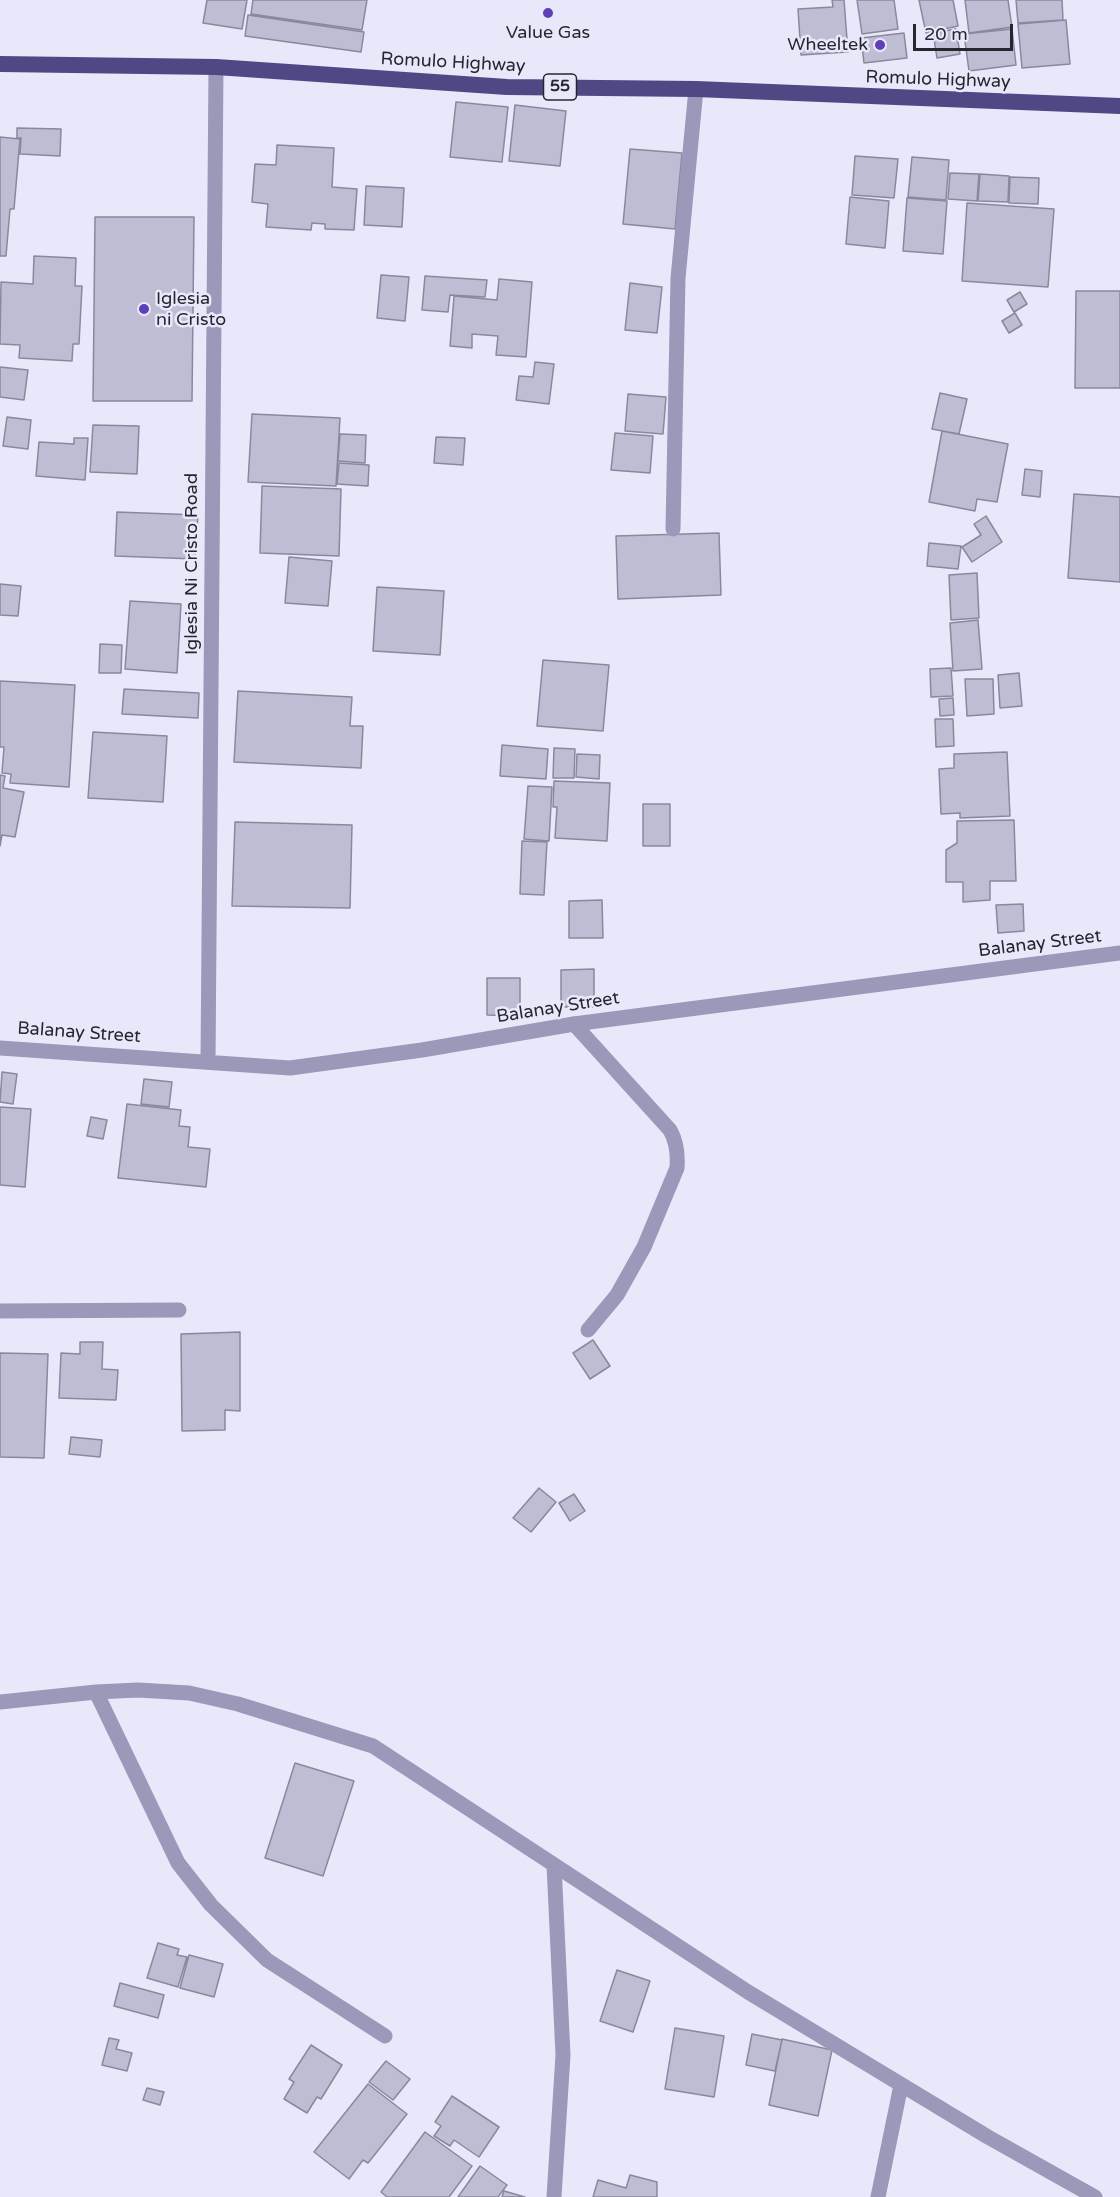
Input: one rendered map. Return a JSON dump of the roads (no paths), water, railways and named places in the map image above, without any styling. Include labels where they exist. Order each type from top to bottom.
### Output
[{"type":"highway","name":"Romulo Highway","points":[[0,64],[216,67],[507,87],[696,89],[1120,106]]},
{"type":"street","name":"Iglesia Ni Cristo Road","points":[[208,1061],[216,67]]},
{"type":"street","points":[[673,529],[678,278],[696,89]]},
{"type":"street","name":"Balanay Street","points":[[0,1048],[290,1068],[422,1050],[574,1024],[1120,953]]},
{"type":"street","points":[[574,1024],[670,1130],[675,1138],[678,1154],[677,1168],[644,1247],[617,1295],[588,1330]]},
{"type":"street","points":[[0,1311],[179,1310]]},
{"type":"street","points":[[0,1702],[96,1692],[138,1690],[189,1693],[238,1704],[373,1746],[748,1992],[988,2138],[1095,2197]]},
{"type":"street","points":[[96,1692],[178,1863],[211,1905],[267,1960],[384,2036]]},
{"type":"street","points":[[554,1865],[563,2055],[554,2197]]},
{"type":"street","points":[[878,2197],[901,2085]]},
{"type":"place","name":"Value Gas","points":[[548,13]]},
{"type":"place","name":"Wheeltek","points":[[880,45]]},
{"type":"place","name":"Iglesia ni Cristo","points":[[144,309]]}]
